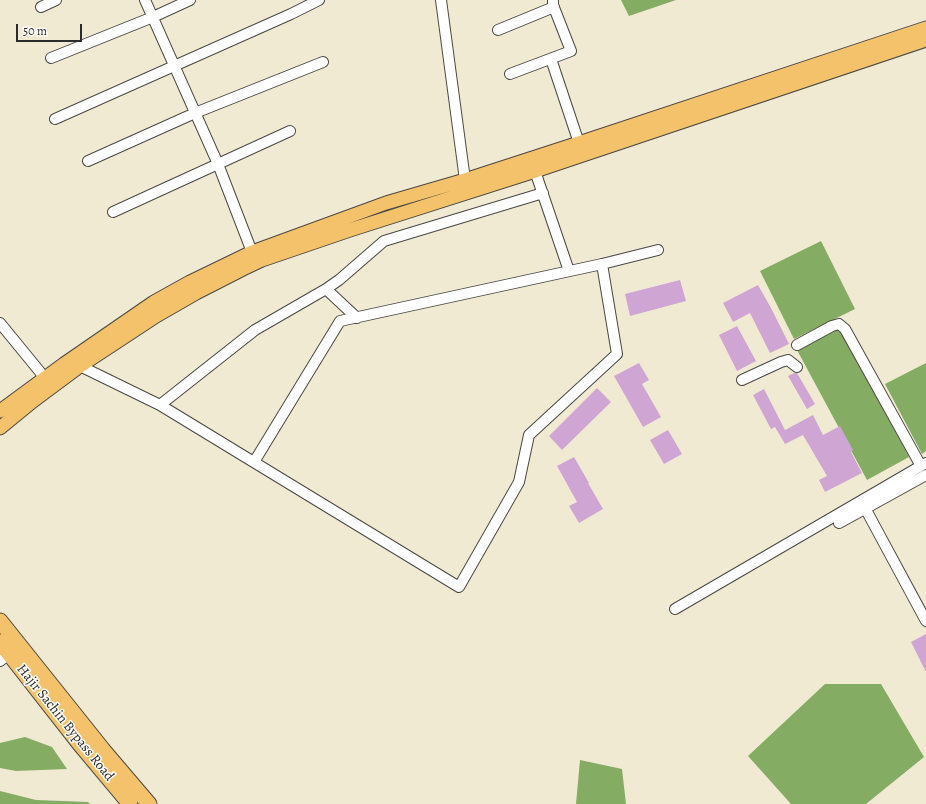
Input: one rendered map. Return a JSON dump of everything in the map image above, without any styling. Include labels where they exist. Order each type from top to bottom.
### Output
[{"type":"highway","points":[[0,621],[103,750],[149,804]]},
{"type":"highway","name":"Hajir Sachin Bypass Road","points":[[0,642],[5,658],[130,804]]},
{"type":"main road","points":[[0,428],[80,366],[156,316],[196,293],[262,260],[535,170],[871,52],[926,28]]},
{"type":"main road","points":[[0,411],[154,302],[190,282],[252,252],[386,203],[465,180],[871,52],[926,40]]},
{"type":"street","points":[[41,7],[56,0]]},
{"type":"street","points":[[145,0],[218,164],[252,252]]},
{"type":"street","points":[[51,58],[190,0]]},
{"type":"street","points":[[55,119],[291,14],[319,0]]},
{"type":"street","points":[[441,0],[465,180]]},
{"type":"street","points":[[498,30],[553,4],[571,52],[510,74]]},
{"type":"street","points":[[551,59],[580,143]]},
{"type":"street","points":[[88,161],[195,113],[323,62]]},
{"type":"street","points":[[113,212],[290,131]]},
{"type":"street","points":[[535,170],[569,271]]},
{"type":"street","points":[[160,405],[256,330],[339,280],[384,241],[543,193]]},
{"type":"street","points":[[254,462],[340,321],[602,264],[658,250]]},
{"type":"street","points":[[80,366],[160,405],[459,587],[520,482],[529,435],[617,354],[602,264]]},
{"type":"street","points":[[326,289],[357,318]]},
{"type":"street","points":[[0,323],[45,378]]},
{"type":"street","points":[[797,345],[832,326],[839,324],[845,329],[924,468]]},
{"type":"street","points":[[742,380],[784,361],[788,360],[797,366]]},
{"type":"street","points":[[839,523],[865,508],[924,468]]},
{"type":"street","points":[[675,609],[924,468]]},
{"type":"street","points":[[865,508],[926,621]]},
{"type":"green space","points":[[621,0],[676,0],[629,16]]},
{"type":"green space","points":[[821,241],[855,309],[794,339],[760,271]]},
{"type":"green space","points":[[839,328],[909,457],[867,480],[797,350]]},
{"type":"green space","points":[[926,363],[926,451],[922,454],[885,384]]},
{"type":"green space","points":[[825,684],[881,684],[924,757],[866,804],[791,804],[748,756]]},
{"type":"green space","points":[[25,737],[52,747],[67,769],[16,771],[0,768],[0,743]]},
{"type":"green space","points":[[580,760],[622,769],[626,804],[576,804]]},
{"type":"green space","points":[[0,791],[36,800],[88,802],[90,804],[0,804]]},
{"type":"building","points":[[680,280],[686,301],[630,316],[625,294]]},
{"type":"building","points":[[758,285],[789,344],[770,353],[750,313],[733,322],[723,303]]},
{"type":"building","points":[[737,326],[756,361],[737,371],[719,335]]},
{"type":"building","points":[[639,363],[649,380],[642,384],[661,417],[643,427],[614,376]]},
{"type":"building","points":[[797,373],[815,404],[807,409],[788,376]]},
{"type":"building","points":[[597,388],[611,402],[562,450],[549,436]]},
{"type":"building","points":[[764,389],[785,430],[813,415],[823,435],[840,426],[853,450],[851,452],[862,473],[825,492],[819,480],[827,476],[803,435],[785,444],[775,427],[771,429],[753,395]]},
{"type":"building","points":[[668,430],[682,454],[664,464],[650,440]]},
{"type":"building","points":[[574,457],[603,509],[579,523],[569,506],[577,502],[557,466]]},
{"type":"building","points":[[926,634],[926,672],[911,642]]}]
